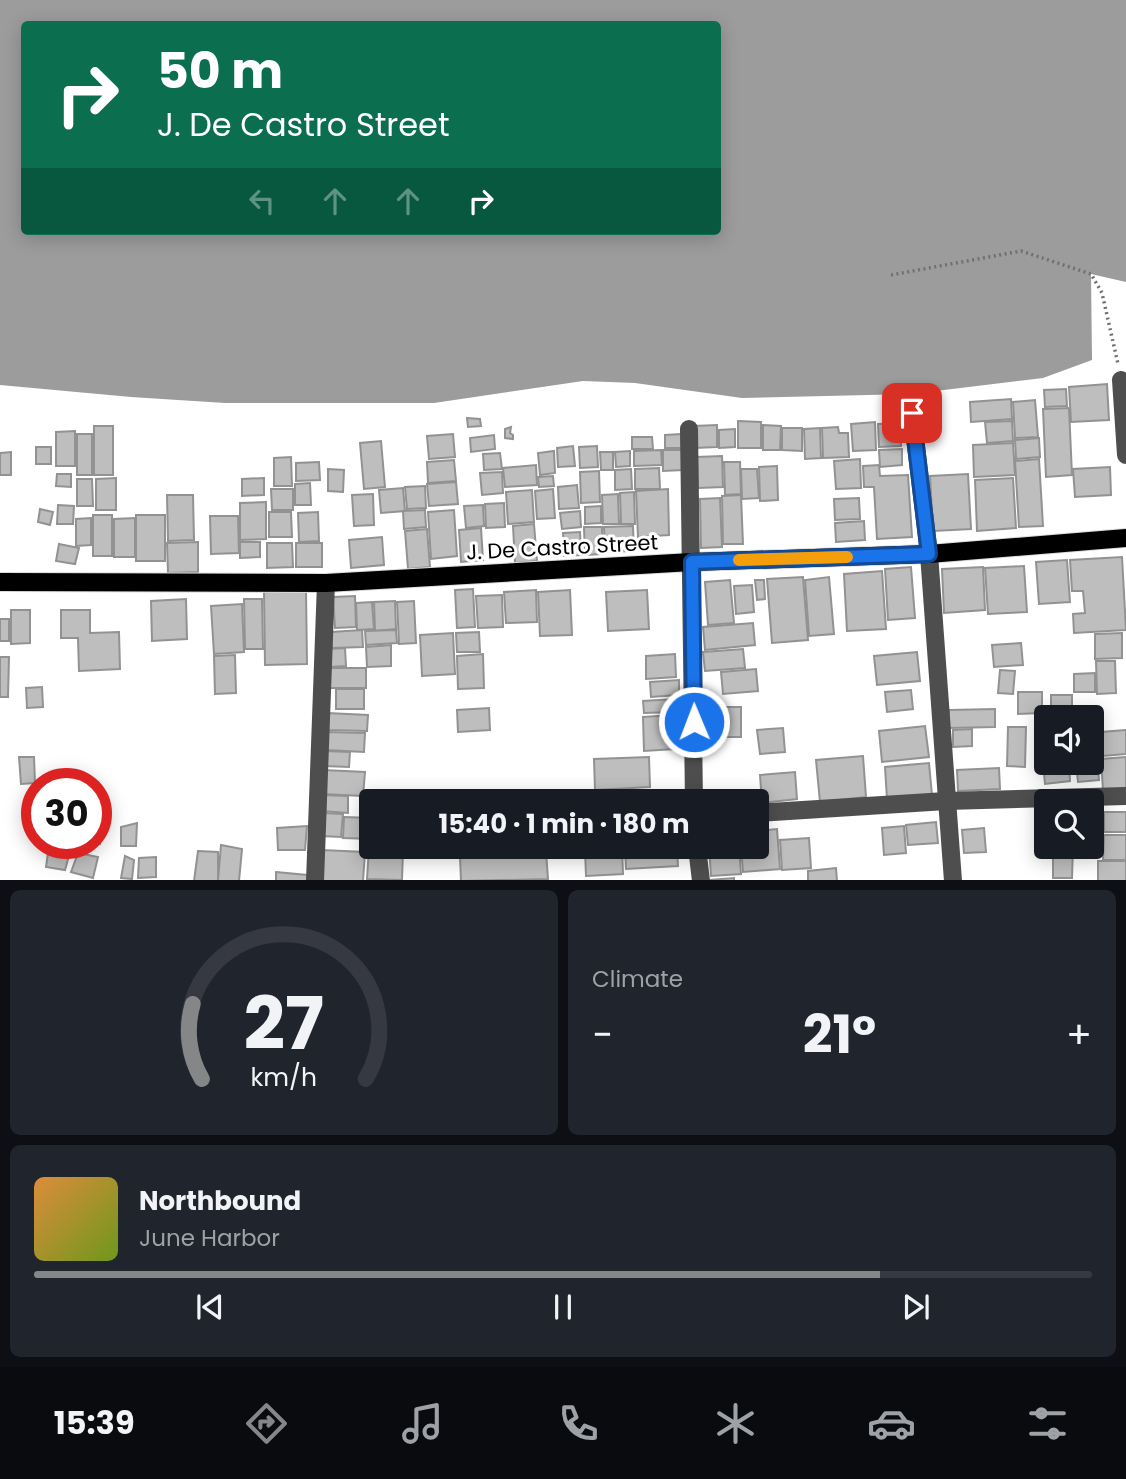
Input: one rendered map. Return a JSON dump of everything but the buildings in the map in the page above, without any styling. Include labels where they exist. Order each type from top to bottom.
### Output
[{"type":"main road","name":"J. De Castro Street","points":[[0,582],[326,583],[692,562],[929,554],[1126,538]]},
{"type":"street","points":[[1121,380],[1126,455]]},
{"type":"street","points":[[912,413],[929,554],[953,880]]},
{"type":"street","points":[[689,429],[694,789]]},
{"type":"street","points":[[315,880],[326,583]]},
{"type":"street","points":[[769,812],[946,801],[1126,796]]},
{"type":"street","points":[[698,859],[701,880]]},
{"type":"path","points":[[891,275],[1021,251],[1091,274],[1102,293],[1121,380]]},
{"type":"shaded area","points":[[0,0],[1126,0],[1126,282],[1091,274],[1092,360],[1043,378],[911,394],[742,398],[635,383],[583,381],[434,403],[225,403],[0,385]]},
{"type":"slow traffic","points":[[739,560],[847,557]]},
{"type":"route","points":[[694,722],[692,562],[929,554],[912,413]]}]
